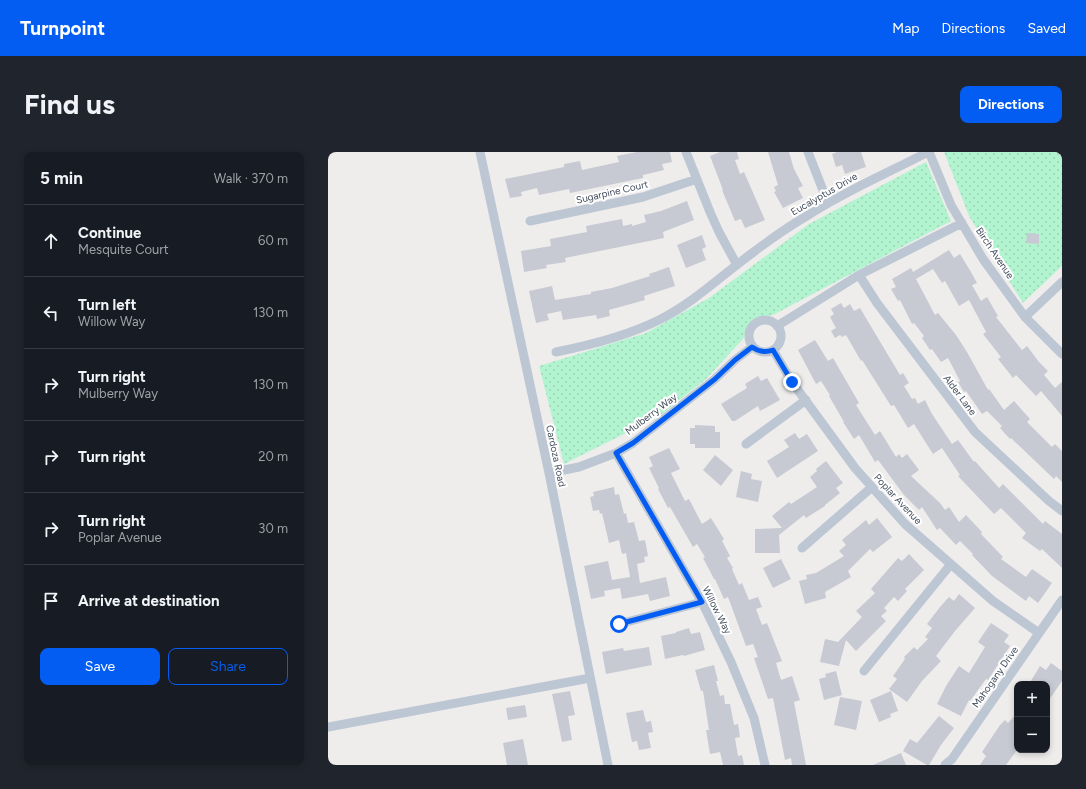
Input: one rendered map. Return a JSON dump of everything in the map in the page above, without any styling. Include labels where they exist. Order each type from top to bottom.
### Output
[{"type":"street","name":"Cardoza Road","points":[[480,152],[549,473],[608,765]]},
{"type":"street","points":[[686,152],[719,232],[737,265]]},
{"type":"street","points":[[808,152],[828,203]]},
{"type":"street","name":"Eucalyptus Drive","points":[[556,352],[611,338],[640,329],[660,320],[679,309],[737,265],[811,213],[870,180],[928,152]]},
{"type":"street","name":"Birch Avenue","points":[[928,152],[951,205],[983,259],[1026,317],[1062,354]]},
{"type":"street","name":"Sugarpine Court","points":[[530,221],[644,197],[697,179]]},
{"type":"street","points":[[777,326],[859,275],[962,223]]},
{"type":"street","name":"Alder Lane","points":[[859,275],[877,304],[975,432],[1049,501],[1062,511]]},
{"type":"street","points":[[1026,317],[1062,282]]},
{"type":"street","points":[[765,320],[772,322],[777,326],[780,341],[773,350],[767,352],[758,351],[752,347],[748,336],[750,329],[757,322],[765,320]]},
{"type":"street","name":"Mulberry Way","points":[[549,473],[579,467],[616,453],[633,443],[715,379],[735,360],[752,347]]},
{"type":"street","name":"Poplar Avenue","points":[[773,350],[792,382],[855,468],[905,524],[993,601],[1039,633]]},
{"type":"street","points":[[746,444],[806,400]]},
{"type":"street","name":"Willow Way","points":[[616,453],[702,602],[731,662],[754,718],[765,765]]},
{"type":"street","points":[[802,548],[872,486]]},
{"type":"street","points":[[864,671],[951,564]]},
{"type":"street","name":"Mahogany Drive","points":[[945,765],[952,759],[1062,600]]},
{"type":"street","points":[[619,624],[702,602]]},
{"type":"street","points":[[328,727],[590,678]]},
{"type":"green space","points":[[944,152],[1062,152],[1062,266],[1023,303],[969,216]]},
{"type":"green space","points":[[926,162],[951,221],[773,315],[756,318],[749,324],[743,339],[706,379],[658,417],[564,464],[539,366],[646,333],[709,298],[809,224]]},
{"type":"building","points":[[637,152],[670,152],[672,162],[662,164],[664,170],[643,175],[643,178],[570,193],[569,189],[539,195],[537,188],[521,192],[522,196],[510,198],[505,179],[564,167],[564,164],[580,161],[582,170],[619,162],[617,156]]},
{"type":"building","points":[[720,152],[737,152],[739,159],[735,160],[740,174],[744,172],[765,220],[745,228],[741,219],[735,221],[710,156]]},
{"type":"building","points":[[768,152],[789,152],[794,169],[803,186],[798,188],[803,198],[783,208],[774,192],[776,191],[774,187],[778,185]]},
{"type":"building","points":[[837,152],[861,152],[866,167],[845,174],[842,165],[836,167],[832,154]]},
{"type":"building","points":[[687,201],[694,220],[663,232],[664,238],[565,258],[566,262],[546,265],[547,268],[524,272],[521,251],[551,246],[550,239],[587,232],[586,226],[622,219],[623,226],[632,224],[632,226],[646,222],[644,215],[661,211]]},
{"type":"building","points":[[1027,233],[1039,234],[1039,244],[1026,243]]},
{"type":"building","points":[[702,235],[706,247],[702,249],[706,260],[686,268],[677,245]]},
{"type":"building","points":[[949,250],[954,258],[960,254],[977,283],[972,285],[981,301],[987,297],[998,316],[996,317],[1022,350],[1027,346],[1048,371],[1044,375],[1055,388],[1062,382],[1062,416],[1041,391],[1036,396],[1016,375],[1013,378],[998,359],[1001,357],[983,334],[986,332],[969,300],[959,306],[945,281],[942,283],[933,269],[916,279],[935,315],[938,313],[956,335],[988,390],[989,389],[1004,410],[1014,401],[1030,419],[1027,422],[1052,447],[1055,444],[1062,451],[1062,482],[1056,476],[1054,479],[1011,438],[1010,439],[1000,428],[1002,426],[987,411],[982,414],[966,391],[964,392],[948,358],[941,362],[932,349],[930,350],[922,338],[924,336],[914,323],[912,324],[900,300],[898,301],[891,289],[896,287],[892,279],[911,268],[913,272]]},
{"type":"building","points":[[669,267],[675,286],[644,296],[645,300],[609,310],[610,316],[597,319],[596,315],[563,320],[561,311],[547,314],[549,320],[536,323],[529,291],[552,286],[555,300],[591,294],[591,292],[612,288],[650,276],[649,274]]},
{"type":"building","points":[[841,303],[844,308],[850,304],[854,311],[860,308],[900,375],[903,373],[909,383],[904,386],[912,399],[915,398],[918,404],[925,400],[932,414],[952,444],[958,440],[974,462],[975,461],[999,488],[1003,484],[1043,524],[1045,521],[1062,534],[1062,568],[1042,549],[1040,551],[1022,538],[1026,533],[1001,508],[994,514],[958,476],[960,475],[942,448],[933,454],[914,424],[908,428],[894,405],[891,406],[862,360],[861,361],[846,335],[842,337],[840,335],[835,338],[831,331],[836,328],[830,317],[834,314],[831,309]]},
{"type":"building","points":[[815,340],[828,361],[833,358],[859,403],[856,405],[875,435],[880,431],[896,457],[899,454],[902,458],[907,454],[919,470],[911,476],[940,503],[945,510],[949,507],[959,522],[966,515],[982,532],[981,534],[1003,557],[1001,559],[1026,577],[1032,569],[1052,583],[1038,603],[1029,596],[1026,601],[992,576],[960,541],[956,545],[940,528],[937,530],[922,507],[919,510],[904,495],[878,460],[875,462],[859,435],[854,439],[843,422],[829,396],[830,395],[821,381],[816,384],[798,350]]},
{"type":"building","points":[[758,376],[761,381],[767,378],[780,400],[760,411],[758,406],[735,421],[732,421],[721,404],[747,388],[745,384]]},
{"type":"building","points":[[695,425],[715,426],[715,432],[720,432],[720,448],[695,448],[695,444],[690,444],[690,428],[695,428]]},
{"type":"building","points":[[795,433],[799,439],[807,434],[818,451],[777,478],[767,461],[789,447],[784,440]]},
{"type":"building","points":[[669,448],[680,469],[671,473],[685,501],[689,499],[702,524],[711,518],[724,539],[722,541],[730,556],[727,558],[733,568],[732,569],[739,585],[742,583],[749,600],[758,597],[762,607],[756,609],[762,625],[767,623],[782,661],[776,663],[781,680],[792,676],[800,700],[794,702],[806,765],[792,765],[791,758],[785,760],[773,698],[768,699],[754,658],[758,657],[753,644],[746,646],[728,597],[724,599],[703,558],[705,557],[697,544],[693,547],[670,507],[668,508],[658,489],[659,488],[649,468],[653,466],[649,457]]},
{"type":"building","points":[[715,455],[733,470],[721,486],[703,470]]},
{"type":"building","points":[[826,461],[843,483],[836,488],[840,493],[825,506],[806,518],[804,515],[779,535],[780,553],[755,553],[755,529],[782,528],[772,516],[789,502],[791,504],[817,487],[810,477],[817,471],[816,469]]},
{"type":"building","points":[[741,471],[752,474],[751,479],[762,481],[758,502],[736,497]]},
{"type":"building","points":[[614,487],[615,495],[619,494],[628,523],[634,522],[639,541],[645,540],[648,556],[644,557],[645,562],[637,564],[640,583],[666,577],[670,596],[650,601],[648,594],[622,599],[620,588],[604,591],[605,596],[591,599],[584,566],[608,561],[612,580],[630,577],[626,553],[622,554],[619,540],[609,543],[602,513],[600,514],[599,510],[593,511],[590,497],[594,496],[593,492]]},
{"type":"building","points":[[877,518],[892,537],[873,552],[870,549],[848,571],[851,577],[825,592],[826,598],[805,604],[799,581],[807,579],[806,575],[816,573],[844,556],[839,551],[846,545],[842,540],[866,520],[869,525]]},
{"type":"building","points":[[909,554],[924,570],[905,589],[907,591],[898,601],[894,597],[884,608],[887,611],[881,616],[886,621],[856,651],[846,640],[839,666],[820,662],[825,639],[838,642],[862,617],[856,611],[875,593],[871,589],[898,558],[902,561]]},
{"type":"building","points":[[781,559],[791,579],[773,588],[763,568]]},
{"type":"building","points":[[959,594],[975,608],[936,656],[941,661],[922,681],[907,702],[889,689],[897,679],[893,676],[905,659],[904,657],[914,647],[917,650],[928,639],[925,637],[932,628],[927,624],[940,607],[949,597],[954,601]]},
{"type":"building","points":[[991,623],[1009,635],[1004,642],[1010,646],[988,680],[986,679],[970,701],[969,700],[961,716],[937,704],[946,686],[959,666],[969,673],[985,647],[978,642]]},
{"type":"building","points":[[689,628],[691,634],[700,632],[705,650],[684,656],[665,659],[661,636],[676,633]]},
{"type":"building","points":[[649,647],[652,665],[606,674],[602,652],[623,648],[624,651]]},
{"type":"building","points":[[1051,663],[1062,671],[1062,681],[1050,699],[1050,681],[1031,681],[1040,666],[1046,670]]},
{"type":"building","points":[[714,665],[720,696],[724,695],[725,704],[730,704],[734,725],[738,724],[740,737],[735,738],[738,756],[742,755],[744,765],[723,765],[720,752],[710,754],[706,730],[709,730],[703,691],[701,691],[695,670]]},
{"type":"building","points":[[836,671],[842,695],[824,700],[819,679],[826,677],[825,674]]},
{"type":"building","points":[[570,691],[575,715],[568,716],[572,740],[562,742],[552,694]]},
{"type":"building","points":[[891,691],[898,711],[890,714],[891,717],[879,722],[870,700]]},
{"type":"building","points":[[840,697],[862,701],[856,730],[834,725]]},
{"type":"building","points":[[525,705],[527,717],[508,720],[506,708]]},
{"type":"building","points":[[643,710],[646,722],[651,721],[653,732],[648,733],[651,748],[639,750],[637,741],[632,742],[626,713]]},
{"type":"building","points":[[939,716],[954,728],[941,745],[929,765],[927,765],[903,751],[910,739],[917,743]]},
{"type":"building","points":[[1014,716],[1015,753],[1006,765],[980,765],[986,756],[982,752],[1000,725],[1005,720],[1008,723]]},
{"type":"building","points":[[523,739],[528,765],[507,765],[503,743]]},
{"type":"building","points":[[901,753],[906,765],[873,765]]},
{"type":"route","points":[[619,624],[702,602],[616,453],[633,443],[715,379],[735,360],[752,347],[758,351],[767,352],[773,350],[792,382]]}]
